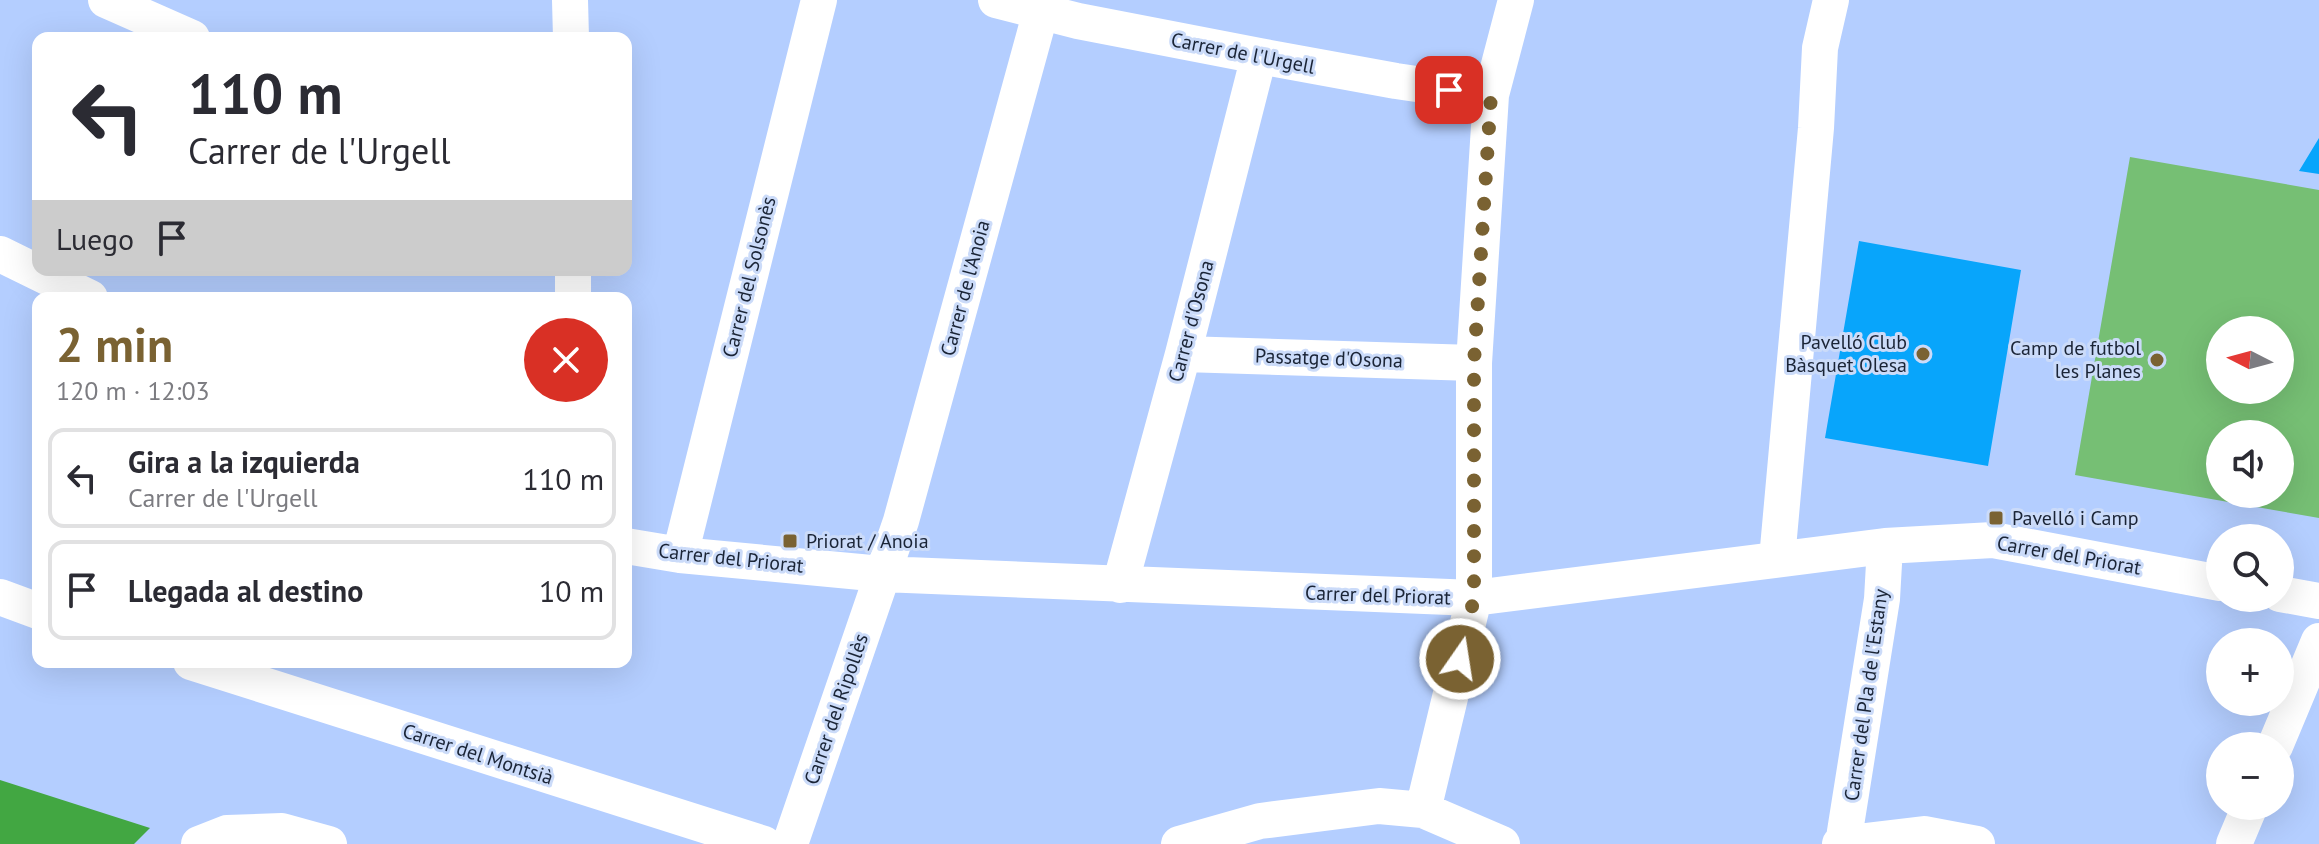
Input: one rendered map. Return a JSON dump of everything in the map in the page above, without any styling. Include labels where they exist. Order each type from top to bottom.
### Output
[{"type":"street","points":[[106,0],[178,32]]},
{"type":"street","points":[[570,0],[571,32]]},
{"type":"street","name":"Carrer del Solsonès","points":[[680,555],[819,0]]},
{"type":"street","name":"Carrer de l'Urgell","points":[[996,0],[1042,5],[1078,21],[1259,56],[1491,95]]},
{"type":"street","points":[[1423,810],[1474,598],[1474,363],[1491,95],[1516,0]]},
{"type":"street","points":[[1777,559],[1816,128],[1820,48],[1831,0]]},
{"type":"street","name":"Carrer de l'Anoia","points":[[882,574],[901,521],[1042,5]]},
{"type":"street","name":"Carrer d'Osona","points":[[1120,585],[1259,56]]},
{"type":"street","points":[[0,254],[32,270]]},
{"type":"street","points":[[45,276],[78,292]]},
{"type":"street","name":"Passatge d'Osona","points":[[1183,354],[1474,363]]},
{"type":"street","name":"Carrer del Priorat","points":[[632,547],[680,555],[882,574],[1474,598],[1885,546],[1993,540],[2206,580]]},
{"type":"street","name":"Carrer del Pla de l'Estany","points":[[1842,844],[1882,599],[1885,546]]},
{"type":"street","name":"Carrer del Ripollès","points":[[790,844],[882,574]]},
{"type":"street","points":[[0,597],[32,609]]},
{"type":"street","points":[[2294,597],[2319,601]]},
{"type":"street","points":[[2281,732],[2319,641]]},
{"type":"street","name":"Carrer del Montsià","points":[[210,668],[764,844]]},
{"type":"street","points":[[1179,844],[1260,821],[1379,806],[1423,810],[1502,844]]},
{"type":"street","points":[[2234,844],[2244,820]]},
{"type":"street","points":[[199,844],[227,833],[282,831],[329,844]]},
{"type":"street","points":[[1842,844],[1924,834],[1977,844]]},
{"type":"green space","name":"Camp de futbol les Planes","points":[[2130,157],[2319,190],[2319,518],[2262,508],[2294,508],[2294,420],[2206,420],[2206,498],[2075,475]]},
{"type":"green space","points":[[0,780],[150,828],[134,844],[0,844]]},
{"type":"building","points":[[2319,138],[2319,174],[2299,171]]},
{"type":"building","name":"Pavelló Club Bàsquet Olesa","points":[[1859,241],[2021,270],[1988,466],[1825,438]]},
{"type":"place","name":"Pavelló Club Bàsquet Olesa","points":[[1923,354]]},
{"type":"place","name":"Camp de futbol les Planes","points":[[2157,360]]},
{"type":"place","name":"Pavelló i Camp","points":[[1996,518]]},
{"type":"place","name":"Priorat / Anoia","points":[[790,541]]},
{"type":"route","points":[[1449,90],[1491,95],[1474,363],[1474,598],[1460,659]]}]
